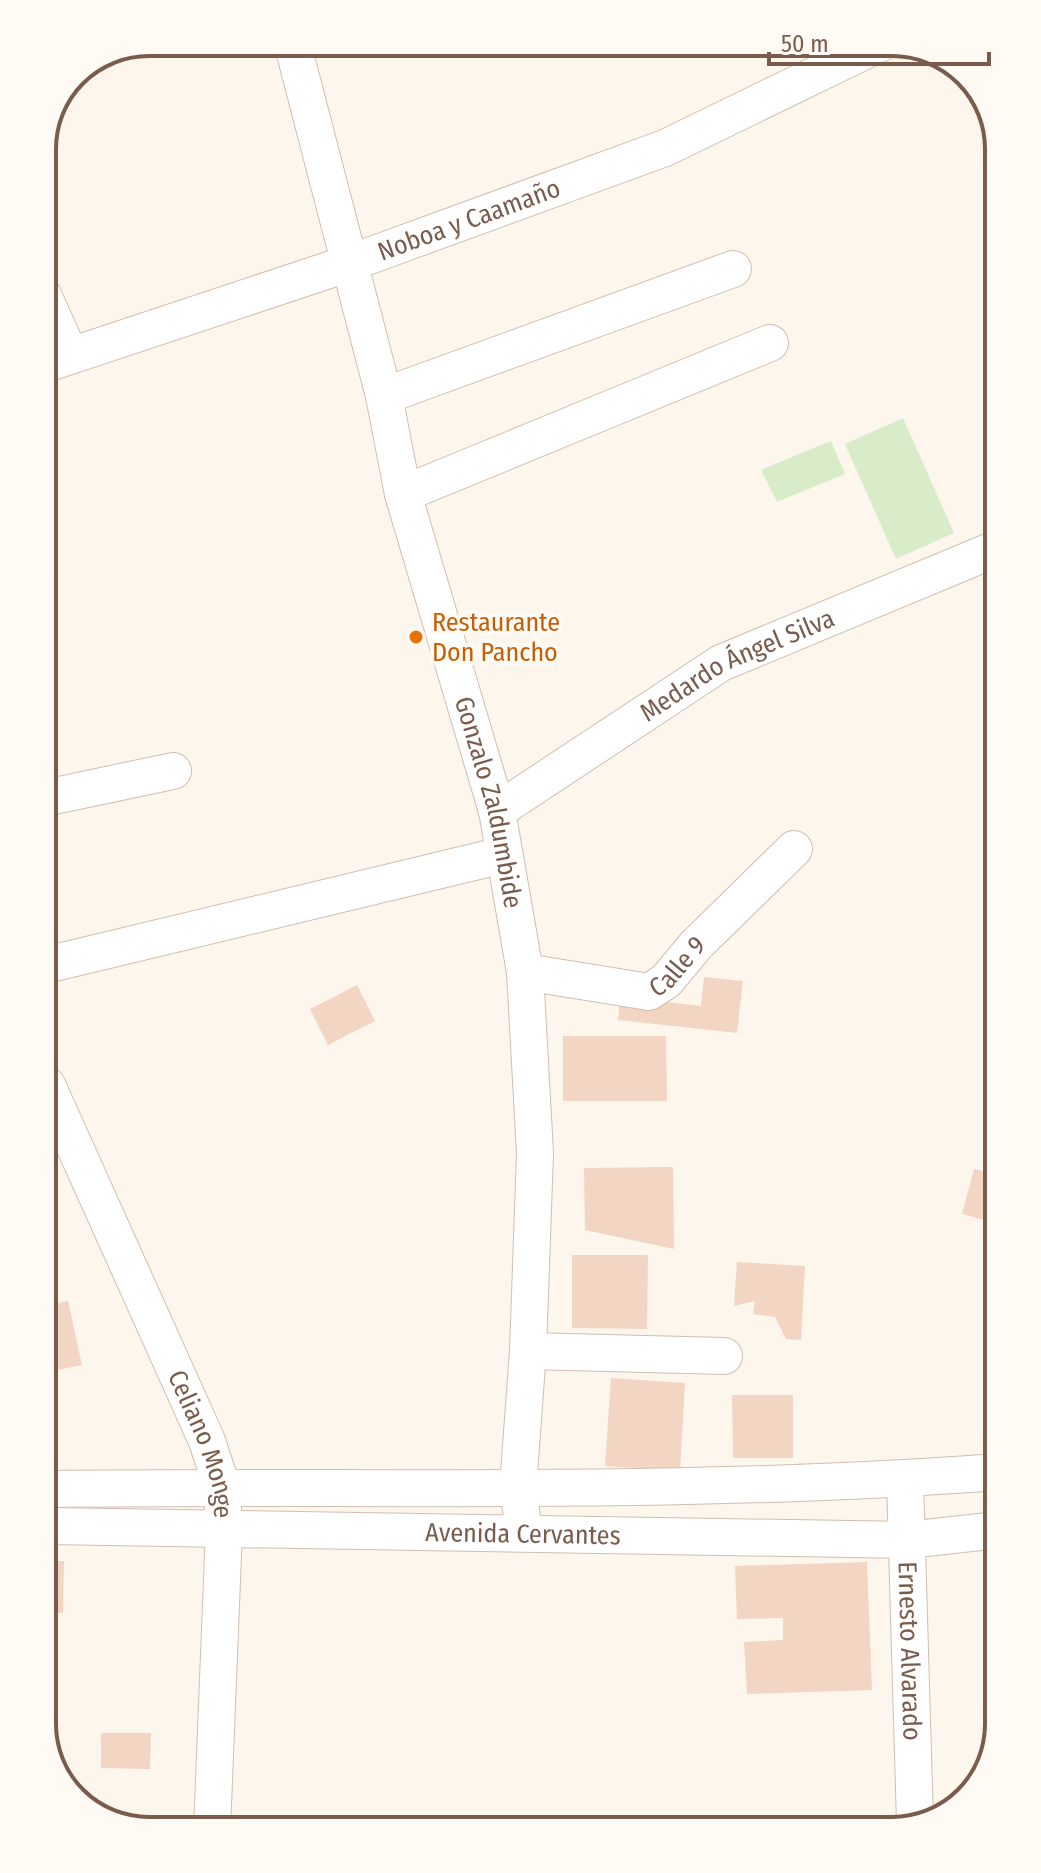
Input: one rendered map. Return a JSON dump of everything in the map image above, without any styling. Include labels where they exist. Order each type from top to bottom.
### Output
[{"type":"street","name":"Gonzalo Zaldumbide","points":[[306,56],[350,263],[384,396],[403,494],[497,811],[525,972],[535,1153],[528,1351],[518,1487],[524,1533]]},
{"type":"street","name":"Noboa y Caamaño","points":[[57,360],[350,263],[665,148],[854,56]]},
{"type":"street","points":[[384,396],[733,269]]},
{"type":"street","points":[[403,494],[770,343]]},
{"type":"street","name":"Medardo Ángel Silva","points":[[497,811],[721,663],[985,553]]},
{"type":"street","points":[[56,796],[173,771]]},
{"type":"street","name":"Calle 9","points":[[525,972],[649,992],[666,981],[696,945],[794,849]]},
{"type":"street","points":[[56,963],[503,855]]},
{"type":"street","name":"Celiano Monge","points":[[56,1105],[207,1441],[222,1487],[224,1530],[213,1817]]},
{"type":"street","points":[[528,1351],[724,1356]]},
{"type":"street","name":"Avenida Cervantes","points":[[56,1489],[518,1487],[905,1479],[985,1473]]},
{"type":"street","name":"Ernesto Alvarado","points":[[905,1479],[915,1814]]},
{"type":"street","name":"Avenida Cervantes","points":[[56,1526],[908,1540],[985,1531]]},
{"type":"green space","points":[[903,418],[954,533],[896,559],[845,444]]},
{"type":"green space","points":[[831,441],[845,474],[777,502],[761,470]]},
{"type":"building","points":[[704,977],[743,981],[737,1033],[618,1020],[620,997],[701,1006]]},
{"type":"building","points":[[357,985],[375,1021],[328,1045],[310,1009]]},
{"type":"building","points":[[563,1036],[666,1036],[667,1101],[563,1101]]},
{"type":"building","points":[[673,1167],[674,1249],[585,1230],[584,1168]]},
{"type":"building","points":[[974,1169],[985,1172],[985,1220],[962,1214]]},
{"type":"building","points":[[572,1255],[648,1255],[647,1329],[572,1328]]},
{"type":"building","points":[[737,1262],[805,1266],[801,1340],[786,1339],[775,1317],[753,1314],[755,1301],[734,1306]]},
{"type":"building","points":[[68,1301],[82,1365],[56,1370],[56,1303]]},
{"type":"building","points":[[611,1378],[685,1383],[680,1471],[605,1466]]},
{"type":"building","points":[[732,1395],[793,1395],[793,1458],[733,1458]]},
{"type":"building","points":[[56,1561],[64,1561],[63,1613],[56,1613]]},
{"type":"building","points":[[867,1562],[872,1690],[747,1694],[744,1642],[783,1640],[783,1618],[737,1619],[735,1566]]},
{"type":"building","points":[[101,1733],[151,1733],[150,1769],[101,1768]]},
{"type":"place","name":"Restaurante Don Pancho","points":[[416,637]]}]
